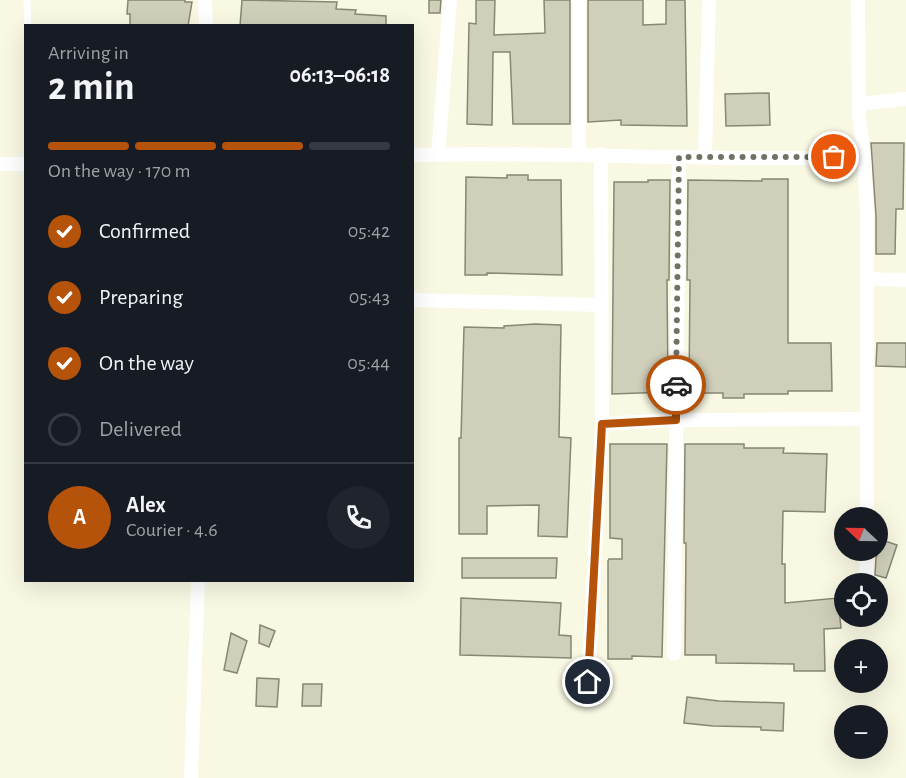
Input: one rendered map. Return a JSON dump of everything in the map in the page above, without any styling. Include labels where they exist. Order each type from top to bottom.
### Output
[{"type":"street","points":[[206,0],[206,24]]},
{"type":"street","points":[[438,154],[450,0]]},
{"type":"street","points":[[579,0],[579,154]]},
{"type":"street","points":[[705,157],[709,0]]},
{"type":"street","points":[[858,0],[859,104],[864,157],[867,279],[867,507]]},
{"type":"street","points":[[859,104],[906,99]]},
{"type":"street","points":[[588,682],[602,424],[601,154]]},
{"type":"street","points":[[414,155],[864,157]]},
{"type":"street","points":[[674,654],[679,157]]},
{"type":"street","points":[[0,164],[24,164]]},
{"type":"street","points":[[867,279],[906,280]]},
{"type":"street","points":[[414,300],[601,305]]},
{"type":"street","points":[[602,424],[676,420],[867,419]]},
{"type":"street","points":[[191,778],[198,582]]},
{"type":"lane","points":[[27,0],[28,24]]},
{"type":"building","points":[[128,0],[192,2],[188,24],[130,24],[130,14],[127,14]]},
{"type":"building","points":[[242,0],[337,2],[336,9],[356,10],[355,14],[386,16],[386,24],[240,24]]},
{"type":"building","points":[[429,0],[441,0],[440,13],[429,13]]},
{"type":"building","points":[[476,0],[495,0],[494,35],[545,33],[544,0],[570,0],[570,124],[513,124],[510,52],[493,52],[492,125],[467,124],[469,23],[476,24]]},
{"type":"building","points":[[588,0],[643,0],[643,25],[666,24],[666,0],[685,0],[687,126],[621,125],[621,120],[588,122]]},
{"type":"building","points":[[769,93],[770,125],[726,126],[725,94]]},
{"type":"building","points":[[871,143],[904,143],[903,209],[896,209],[895,254],[876,254]]},
{"type":"building","points":[[507,175],[528,175],[528,180],[561,180],[562,275],[487,273],[487,275],[465,275],[466,177],[507,178]]},
{"type":"building","points":[[762,179],[788,179],[788,343],[831,343],[832,391],[744,394],[744,398],[723,398],[723,393],[689,393],[688,180],[762,181]]},
{"type":"building","points":[[648,180],[670,180],[669,280],[667,280],[668,392],[612,394],[614,182],[648,182]]},
{"type":"building","points":[[561,325],[559,437],[571,438],[567,537],[538,536],[539,505],[487,506],[487,534],[459,534],[459,438],[461,438],[464,327],[504,328],[504,326]]},
{"type":"building","points":[[877,343],[906,343],[906,367],[876,366]]},
{"type":"building","points":[[610,444],[667,444],[662,657],[632,656],[632,659],[608,659],[608,561],[609,559],[622,559],[622,539],[610,538]]},
{"type":"building","points":[[685,444],[744,444],[744,448],[784,448],[783,453],[827,454],[825,512],[783,511],[782,564],[785,564],[785,603],[834,598],[834,627],[841,628],[824,629],[825,671],[794,671],[794,664],[716,663],[716,655],[685,655],[686,543],[684,543]]},
{"type":"building","points":[[888,542],[897,545],[888,573],[875,573],[876,561],[888,561]]},
{"type":"building","points":[[462,558],[557,558],[556,578],[462,578]]},
{"type":"building","points":[[461,598],[561,603],[559,635],[571,636],[571,658],[460,655]]},
{"type":"building","points":[[260,625],[275,631],[269,647],[259,643]]},
{"type":"building","points":[[231,633],[247,641],[237,673],[224,670]]},
{"type":"building","points":[[257,678],[279,679],[277,707],[256,706]]},
{"type":"building","points":[[303,684],[322,684],[321,706],[302,706]]},
{"type":"building","points":[[687,697],[719,701],[784,703],[783,731],[761,730],[761,727],[684,723]]},
{"type":"way so far","points":[[676,385],[679,157],[834,157]]},
{"type":"route","points":[[588,682],[602,424],[676,420],[676,385]]}]
